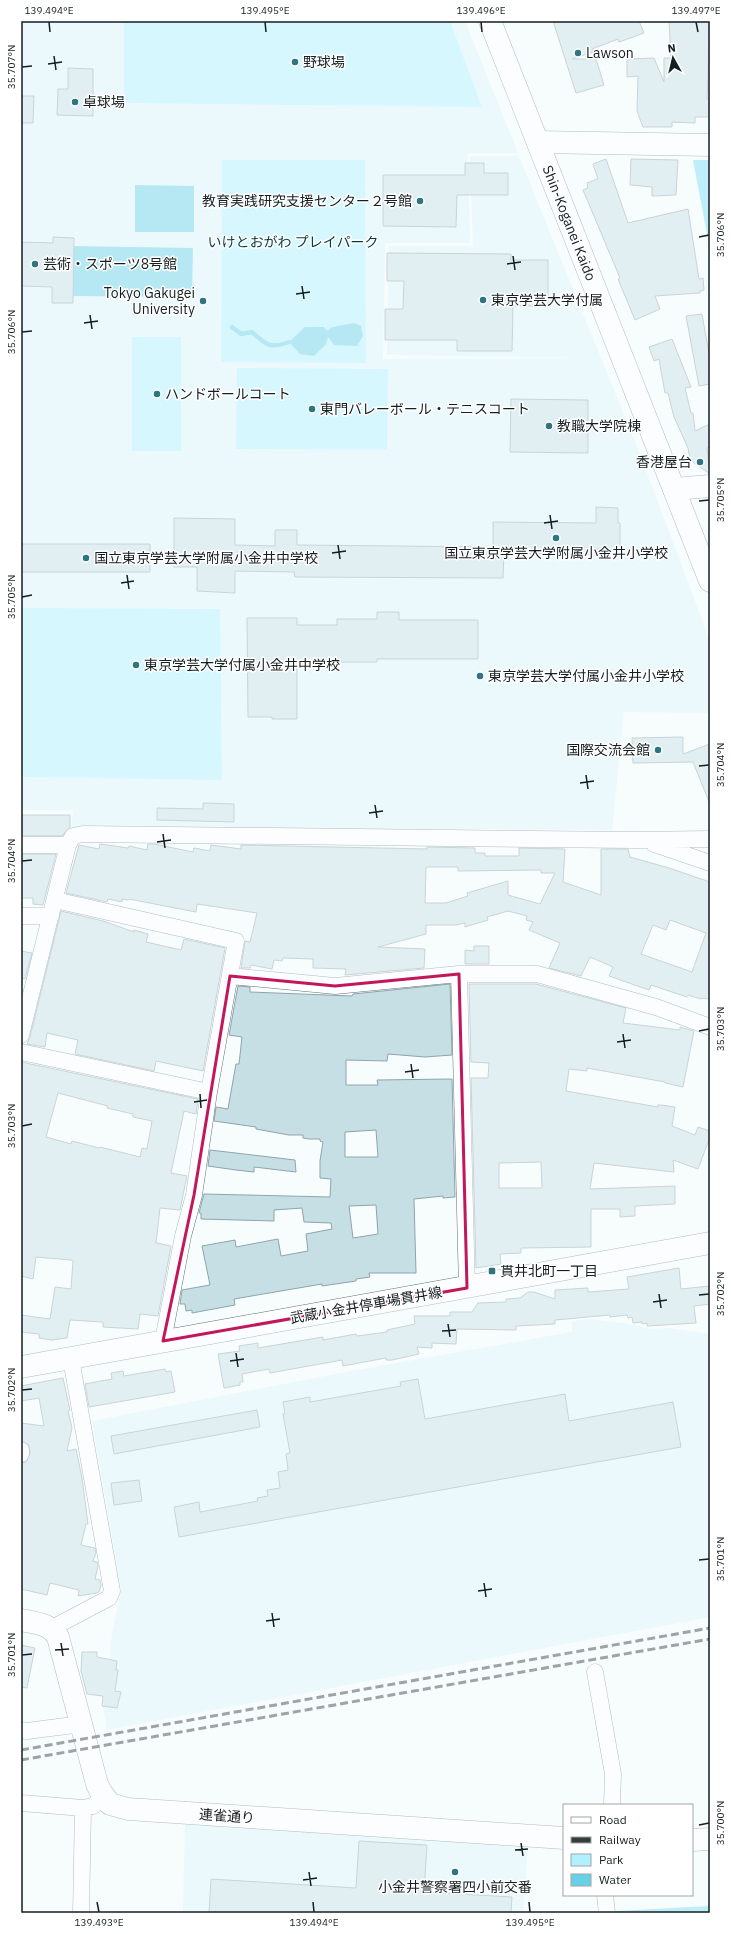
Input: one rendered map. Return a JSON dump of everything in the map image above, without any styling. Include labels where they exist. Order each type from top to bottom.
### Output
[{"type":"main road","name":"Shin-Koganei Kaido","points":[[490,21],[710,581]]},
{"type":"main road","points":[[538,142],[710,145]]},
{"type":"main road","points":[[674,489],[710,486]]},
{"type":"main road","name":"武蔵小金井停車場貫井線","points":[[21,1367],[710,1243]]},
{"type":"main road","points":[[21,1620],[52,1628],[60,1642],[97,1784],[104,1797]]},
{"type":"main road","name":"連雀通り","points":[[104,1797],[116,1806],[143,1810],[563,1838]]},
{"type":"main road","points":[[693,1840],[710,1839]]},
{"type":"street","points":[[21,1035],[68,845],[73,836],[83,834],[642,840],[710,839]]},
{"type":"street","points":[[642,840],[710,863]]},
{"type":"street","points":[[21,845],[68,845]]},
{"type":"street","points":[[55,900],[236,941],[209,1092],[194,1195],[183,1236],[163,1341]]},
{"type":"street","points":[[21,916],[51,916]]},
{"type":"street","points":[[230,976],[335,986],[459,974],[537,974],[656,1007],[710,1027]]},
{"type":"street","points":[[459,974],[466,1288]]},
{"type":"street","points":[[21,1052],[209,1092]]},
{"type":"street","points":[[52,1628],[99,1605],[109,1598],[112,1591],[71,1359]]},
{"type":"street","points":[[595,1672],[613,1774],[612,1804]]},
{"type":"street","points":[[21,1730],[27,1731],[82,1724]]},
{"type":"street","points":[[21,1803],[83,1808],[93,1806],[104,1797]]},
{"type":"street","points":[[81,1913],[83,1808]]},
{"type":"street","points":[[605,1896],[607,1913]]},
{"type":"highlighted area","points":[[459,974],[467,1288],[163,1341],[194,1195],[230,976],[335,986]]},
{"type":"shaded area","points":[[21,21],[465,21],[518,153],[468,153],[470,243],[385,243],[383,359],[584,358],[387,355],[389,246],[473,246],[470,156],[519,156],[638,449],[710,641],[710,713],[624,712],[612,830],[71,827],[73,811],[21,810]]},
{"type":"shaded area","points":[[693,160],[710,160],[710,250]]},
{"type":"shaded area","points":[[592,1319],[636,1325],[649,1329],[668,1328],[710,1334],[710,1617],[107,1730],[103,1708],[112,1635],[121,1590],[92,1421],[351,1371],[572,1332],[572,1321]]},
{"type":"shaded area","points":[[185,1823],[528,1845],[523,1913],[183,1913]]},
{"type":"shaded area","points":[[710,1906],[710,1913],[616,1913],[616,1911]]},
{"type":"green space","name":"野球場","points":[[124,21],[450,21],[482,107],[124,103]]},
{"type":"green space","name":"いけとおがわ プレイパーク","points":[[222,160],[365,160],[366,363],[221,362]]},
{"type":"green space","name":"ハンドボールコート","points":[[132,337],[181,337],[181,451],[132,451]]},
{"type":"green space","name":"東門バレーボール・テニスコート","points":[[237,368],[388,369],[387,450],[236,449]]},
{"type":"green space","points":[[21,608],[220,609],[222,780],[21,777]]},
{"type":"water","points":[[135,185],[194,186],[194,232],[135,232]]},
{"type":"water","points":[[74,246],[193,248],[192,297],[73,296]]},
{"type":"water","points":[[354,323],[361,326],[363,336],[357,346],[334,345],[328,337],[326,344],[314,356],[300,354],[289,342],[305,327],[324,327],[327,331],[332,327]]},
{"type":"building","points":[[553,21],[639,21],[644,33],[619,42],[618,39],[592,49],[593,52],[572,59],[596,59],[604,85],[576,93]]},
{"type":"building","points":[[669,21],[710,21],[707,99],[710,99],[710,117],[695,117],[695,123],[672,122],[672,127],[643,127],[637,111],[638,76],[627,77],[627,59],[654,58],[664,82],[664,58],[671,58]]},
{"type":"building","name":"卓球場","points":[[68,68],[93,69],[93,116],[57,115],[58,89],[68,89]]},
{"type":"building","points":[[21,96],[34,96],[33,123],[21,123]]},
{"type":"building","points":[[606,159],[628,223],[688,209],[699,279],[703,278],[704,290],[700,291],[700,293],[655,296],[660,309],[635,320],[618,279],[620,278],[583,190],[588,188],[587,183],[598,179],[593,164]]},
{"type":"building","points":[[631,159],[678,160],[676,195],[652,196],[652,187],[630,185]]},
{"type":"building","name":"教育実践研究支援センター２号館","points":[[465,163],[484,163],[484,173],[508,173],[508,195],[457,195],[456,227],[383,226],[383,175],[465,175]]},
{"type":"building","points":[[53,237],[74,238],[73,303],[52,303],[52,287],[21,286],[21,242],[53,243]]},
{"type":"building","points":[[387,253],[511,254],[511,260],[548,260],[548,306],[513,306],[512,351],[457,351],[457,340],[385,340],[385,309],[403,309],[404,281],[387,281]]},
{"type":"building","points":[[702,314],[710,359],[710,384],[699,386],[686,316]]},
{"type":"building","points":[[672,339],[691,387],[685,388],[691,413],[693,413],[695,431],[710,424],[710,447],[707,448],[710,474],[690,460],[688,448],[674,417],[668,393],[665,393],[659,359],[654,361],[649,347]]},
{"type":"building","name":"教職大学院棟","points":[[511,399],[588,400],[588,453],[510,452]]},
{"type":"building","name":"国立東京学芸大学附属小金井小学校","points":[[596,507],[618,508],[618,523],[620,523],[620,550],[595,549],[595,554],[504,553],[503,578],[295,577],[294,572],[235,571],[235,593],[197,591],[197,567],[174,567],[174,518],[235,519],[235,545],[275,546],[275,530],[297,530],[297,545],[493,547],[493,522],[596,523]]},
{"type":"building","name":"国立東京学芸大学附属小金井中学校","points":[[21,544],[150,544],[150,572],[21,572]]},
{"type":"building","points":[[377,612],[399,612],[399,620],[478,620],[478,659],[377,659],[377,662],[297,662],[297,719],[248,717],[247,618],[297,618],[297,625],[337,625],[337,619],[377,619]]},
{"type":"building","name":"国際交流会館","points":[[683,737],[683,754],[710,744],[710,804],[693,762],[633,763],[632,738]]},
{"type":"building","points":[[203,803],[234,804],[234,822],[157,820],[157,808],[203,809]]},
{"type":"building","points":[[22,815],[70,815],[70,827],[62,836],[22,836]]},
{"type":"building","points":[[100,844],[128,848],[129,846],[147,850],[148,844],[154,844],[193,852],[194,848],[210,851],[211,845],[241,849],[241,845],[427,849],[427,847],[475,848],[475,853],[485,853],[485,856],[519,856],[519,848],[565,849],[563,882],[601,895],[601,849],[628,849],[630,857],[710,882],[710,999],[701,999],[688,995],[687,997],[651,985],[649,990],[609,976],[613,967],[590,957],[581,976],[549,968],[560,943],[529,930],[533,922],[526,920],[527,916],[508,911],[487,917],[488,920],[465,927],[465,923],[456,925],[426,925],[426,934],[378,947],[425,949],[424,968],[345,975],[346,969],[313,968],[313,959],[283,958],[282,961],[274,960],[272,969],[251,965],[250,968],[241,968],[245,941],[250,942],[257,913],[197,904],[196,912],[129,899],[122,899],[122,902],[108,899],[107,902],[66,893],[79,845],[99,849]],"holes":[[[426,867],[458,867],[458,871],[541,870],[541,873],[555,873],[540,904],[508,895],[508,881],[467,893],[468,896],[446,903],[425,903]],[[670,920],[706,933],[692,972],[641,954],[653,925],[666,930]]]},
{"type":"building","points":[[22,854],[56,854],[43,905],[33,904],[33,898],[21,898]]},
{"type":"building","points":[[61,911],[103,921],[134,932],[134,930],[148,934],[146,942],[181,950],[184,939],[225,948],[203,1071],[156,1061],[154,1071],[75,1054],[78,1040],[47,1033],[45,1047],[27,1044]]},
{"type":"building","points":[[474,946],[489,946],[489,964],[465,964],[465,950],[474,951]]},
{"type":"building","points":[[21,951],[32,953],[25,979],[21,978]]},
{"type":"building","points":[[450,984],[452,1055],[425,1057],[388,1054],[387,1061],[346,1060],[346,1085],[378,1085],[377,1080],[452,1079],[455,1197],[443,1198],[443,1196],[414,1199],[416,1273],[369,1273],[370,1277],[356,1279],[356,1281],[322,1286],[322,1284],[234,1299],[235,1305],[192,1313],[192,1310],[186,1311],[185,1304],[180,1304],[182,1290],[210,1285],[202,1246],[235,1240],[236,1247],[278,1239],[281,1256],[308,1251],[306,1234],[332,1229],[331,1223],[304,1222],[302,1208],[274,1210],[274,1221],[201,1219],[201,1213],[199,1213],[204,1194],[330,1197],[331,1179],[320,1178],[320,1161],[323,1142],[320,1141],[320,1139],[303,1138],[303,1135],[289,1135],[256,1129],[256,1127],[214,1121],[216,1107],[228,1109],[236,1064],[239,1064],[242,1037],[229,1035],[238,986],[250,987],[250,992],[352,996],[353,994]],"holes":[[[376,1130],[378,1157],[345,1157],[345,1132]],[[376,1205],[378,1234],[353,1238],[349,1206]]]},
{"type":"building","points":[[469,984],[536,984],[626,1008],[623,1023],[680,1030],[680,1027],[694,1031],[683,1087],[665,1082],[587,1068],[587,1071],[569,1069],[566,1091],[658,1107],[658,1105],[661,1105],[675,1107],[672,1126],[695,1135],[698,1127],[710,1131],[710,1137],[698,1169],[673,1160],[674,1172],[594,1163],[590,1189],[675,1186],[675,1204],[635,1206],[635,1216],[620,1217],[620,1209],[591,1209],[591,1247],[521,1248],[521,1253],[500,1254],[501,1264],[476,1268],[471,1078],[488,1078],[489,1063],[471,1062]],"holes":[[[541,1162],[542,1188],[499,1188],[499,1163]]]},
{"type":"building","points":[[21,1062],[198,1099],[196,1114],[184,1111],[171,1173],[187,1176],[180,1210],[160,1208],[156,1243],[171,1246],[158,1316],[140,1314],[138,1329],[103,1327],[103,1322],[70,1320],[67,1338],[52,1340],[39,1338],[39,1334],[21,1332],[21,1315],[50,1319],[55,1287],[71,1289],[73,1261],[36,1257],[33,1279],[21,1276]],"holes":[[[58,1093],[108,1106],[107,1108],[133,1114],[133,1117],[152,1121],[147,1149],[142,1148],[140,1157],[72,1141],[71,1144],[46,1137]]]},
{"type":"building","points":[[210,1150],[295,1160],[296,1172],[254,1167],[254,1172],[208,1166]]},
{"type":"building","points":[[679,1268],[681,1289],[710,1286],[710,1304],[694,1306],[696,1323],[647,1326],[647,1323],[633,1323],[632,1317],[628,1318],[627,1315],[610,1317],[610,1315],[555,1320],[555,1324],[516,1326],[516,1330],[457,1329],[456,1344],[432,1343],[432,1348],[417,1347],[419,1354],[392,1360],[386,1360],[386,1358],[343,1366],[342,1360],[270,1373],[269,1369],[242,1374],[243,1382],[240,1382],[240,1385],[224,1388],[218,1354],[240,1351],[239,1346],[258,1343],[258,1348],[323,1337],[323,1340],[356,1334],[357,1336],[387,1332],[387,1330],[415,1324],[414,1316],[450,1316],[450,1312],[472,1312],[478,1303],[506,1302],[506,1299],[520,1298],[528,1292],[534,1292],[555,1299],[555,1290],[588,1288],[588,1292],[629,1289],[627,1277]]},
{"type":"building","points":[[165,1369],[166,1372],[171,1371],[175,1392],[89,1407],[85,1384],[112,1379],[111,1373],[123,1371],[124,1376]]},
{"type":"building","points":[[63,1378],[70,1410],[68,1411],[72,1428],[67,1451],[76,1449],[82,1478],[88,1524],[86,1524],[81,1545],[95,1548],[96,1553],[93,1561],[97,1562],[98,1566],[95,1579],[100,1580],[101,1585],[99,1592],[97,1593],[78,1596],[79,1590],[50,1583],[47,1595],[21,1589],[21,1463],[26,1462],[30,1454],[29,1445],[21,1441],[21,1423],[44,1426],[39,1398],[21,1401],[21,1386]]},
{"type":"building","points":[[418,1379],[425,1419],[565,1394],[569,1421],[673,1402],[681,1447],[179,1537],[174,1507],[199,1502],[200,1512],[258,1501],[257,1498],[268,1496],[267,1490],[280,1488],[278,1472],[288,1470],[286,1454],[290,1453],[283,1414],[285,1414],[283,1402],[310,1397],[310,1402],[401,1386],[400,1382]]},
{"type":"building","points":[[257,1410],[260,1427],[114,1454],[111,1436]]},
{"type":"building","points":[[139,1480],[142,1501],[114,1505],[111,1483]]},
{"type":"building","points":[[21,1645],[35,1648],[27,1688],[21,1687]]},
{"type":"building","points":[[82,1652],[97,1652],[97,1657],[117,1661],[116,1670],[118,1670],[115,1691],[121,1692],[117,1708],[102,1706],[103,1696],[87,1694],[81,1671]]},
{"type":"building","points":[[359,1841],[427,1845],[424,1892],[512,1897],[511,1913],[209,1913],[211,1879],[356,1888]]},
{"type":"waterway","points":[[232,327],[241,334],[252,332],[265,343],[277,345],[289,342]]},
{"type":"railway","points":[[21,1750],[710,1628]]},
{"type":"railway","points":[[21,1760],[710,1639]]},
{"type":"place","name":"Lawson","points":[[578,53]]},
{"type":"place","name":"野球場","points":[[295,62]]},
{"type":"place","name":"卓球場","points":[[75,102]]},
{"type":"place","name":"教育実践研究支援センター２号館","points":[[420,201]]},
{"type":"place","name":"芸術・スポーツ8号館","points":[[35,264]]},
{"type":"place","name":"東京学芸大学付属","points":[[483,300]]},
{"type":"place","name":"Tokyo Gakugei University","points":[[203,301]]},
{"type":"place","name":"ハンドボールコート","points":[[157,394]]},
{"type":"place","name":"東門バレーボール・テニスコート","points":[[312,409]]},
{"type":"place","name":"教職大学院棟","points":[[549,426]]},
{"type":"place","name":"香港屋台","points":[[700,462]]},
{"type":"place","name":"国立東京学芸大学附属小金井小学校","points":[[556,538]]},
{"type":"place","name":"国立東京学芸大学附属小金井中学校","points":[[86,558]]},
{"type":"place","name":"東京学芸大学付属小金井中学校","points":[[136,665]]},
{"type":"place","name":"東京学芸大学付属小金井小学校","points":[[480,676]]},
{"type":"place","name":"国際交流会館","points":[[658,750]]},
{"type":"place","name":"貫井北町一丁目","points":[[492,1271]]},
{"type":"place","name":"小金井警察署四小前交番","points":[[455,1872]]}]
